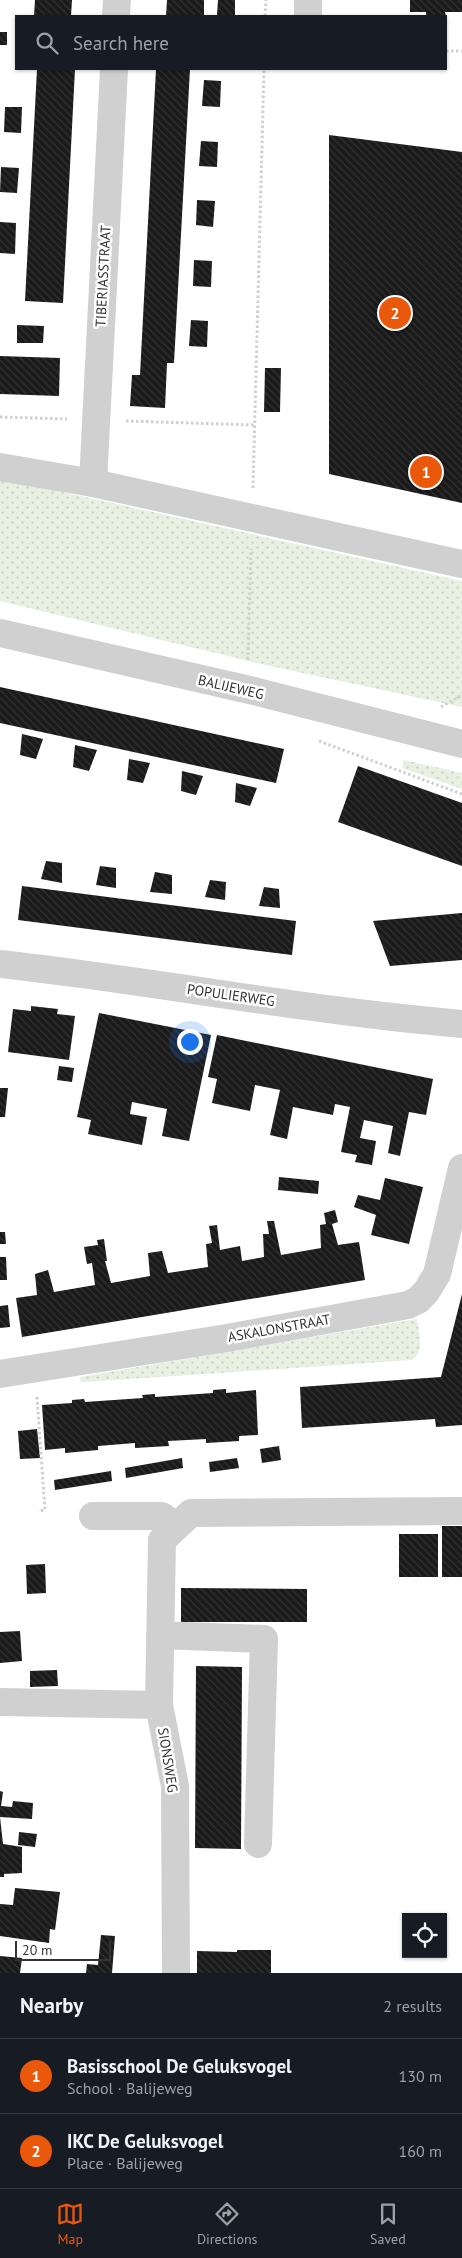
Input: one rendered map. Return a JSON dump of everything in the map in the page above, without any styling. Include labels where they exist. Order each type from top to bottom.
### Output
[{"type":"street","points":[[116,15],[117,0]]},
{"type":"street","points":[[308,0],[308,15]]},
{"type":"street","name":"TIBERIASSTRAAT","points":[[92,483],[114,70]]},
{"type":"street","points":[[0,467],[92,483],[462,564]]},
{"type":"street","name":"BALIJEWEG","points":[[0,633],[254,692],[462,744]]},
{"type":"street","name":"POPULIERWEG","points":[[0,964],[402,1019],[462,1024]]},
{"type":"street","name":"ASKALONSTRAAT","points":[[0,1374],[227,1338],[408,1305],[418,1300],[426,1292],[437,1274],[462,1168]]},
{"type":"street","name":"SIONSWEG","points":[[176,1973],[174,1786],[159,1705],[162,1540],[191,1513],[462,1511]]},
{"type":"street","points":[[93,1516],[162,1516],[176,1527]]},
{"type":"street","points":[[160,1635],[264,1639],[258,1844]]},
{"type":"street","points":[[0,1702],[159,1705]]},
{"type":"path","points":[[265,15],[266,0]]},
{"type":"path","points":[[447,51],[462,51]]},
{"type":"path","points":[[254,692],[257,678],[248,663],[264,70]]},
{"type":"path","points":[[441,707],[462,695]]},
{"type":"path","points":[[316,740],[462,794]]},
{"type":"path","points":[[36,1392],[45,1510],[38,1511]]},
{"type":"green space","points":[[0,478],[462,581],[462,707],[261,664],[0,601]]},
{"type":"green space","points":[[404,760],[462,773],[462,789],[402,768]]},
{"type":"green space","points":[[417,1319],[420,1347],[419,1352],[412,1360],[85,1382],[81,1382],[80,1377]]},
{"type":"building","points":[[35,0],[72,0],[71,15],[34,15]]},
{"type":"building","points":[[167,0],[204,0],[204,15],[166,15]]},
{"type":"building","points":[[218,0],[235,0],[235,15],[217,15]]},
{"type":"building","points":[[410,0],[462,0],[462,12],[445,12],[446,15],[426,15],[426,12],[410,12]]},
{"type":"building","points":[[0,32],[7,32],[7,45],[0,45]]},
{"type":"building","points":[[37,70],[75,70],[63,303],[25,301]]},
{"type":"building","points":[[156,70],[190,70],[174,363],[167,363],[165,408],[130,406],[132,375],[140,375]]},
{"type":"building","points":[[204,80],[221,81],[220,107],[202,106]]},
{"type":"building","points":[[5,107],[22,107],[21,133],[4,132]]},
{"type":"building","points":[[329,135],[462,152],[462,503],[329,474]]},
{"type":"building","points":[[201,141],[218,142],[217,167],[199,166]]},
{"type":"building","points":[[1,167],[19,168],[17,193],[0,192]]},
{"type":"building","points":[[197,200],[215,201],[213,227],[196,225]]},
{"type":"building","points":[[0,222],[16,223],[15,254],[0,253]]},
{"type":"building","points":[[194,260],[212,261],[211,287],[193,286]]},
{"type":"building","points":[[191,320],[208,321],[207,347],[189,346]]},
{"type":"building","points":[[17,325],[44,326],[43,343],[17,343]]},
{"type":"building","points":[[0,356],[60,358],[59,396],[0,394]]},
{"type":"building","points":[[265,368],[281,368],[280,412],[264,412]]},
{"type":"building","points":[[0,687],[284,749],[276,783],[0,723]]},
{"type":"building","points":[[22,734],[43,739],[36,759],[20,755]]},
{"type":"building","points":[[75,745],[97,750],[89,771],[73,767]]},
{"type":"building","points":[[129,759],[150,763],[143,783],[127,780]]},
{"type":"building","points":[[358,766],[462,803],[462,866],[338,822]]},
{"type":"building","points":[[182,771],[203,776],[196,795],[181,791]]},
{"type":"building","points":[[236,783],[257,788],[250,806],[235,802]]},
{"type":"building","points":[[46,861],[62,863],[62,883],[41,879]]},
{"type":"building","points":[[100,866],[116,868],[116,888],[96,885]]},
{"type":"building","points":[[155,872],[172,875],[172,894],[150,892]]},
{"type":"building","points":[[210,880],[226,882],[225,900],[205,897]]},
{"type":"building","points":[[22,886],[296,921],[292,955],[18,920]]},
{"type":"building","points":[[264,887],[279,889],[280,908],[259,906]]},
{"type":"building","points":[[462,913],[462,960],[390,966],[373,921]]},
{"type":"building","points":[[31,1006],[58,1009],[57,1014],[75,1016],[69,1060],[8,1052],[13,1009],[31,1011]]},
{"type":"building","points":[[99,1013],[211,1035],[189,1141],[162,1136],[167,1109],[132,1102],[130,1114],[147,1117],[142,1145],[88,1134],[91,1120],[77,1117]]},
{"type":"building","points":[[217,1035],[433,1079],[426,1115],[409,1112],[400,1156],[388,1153],[393,1126],[364,1120],[360,1138],[376,1141],[372,1165],[355,1162],[357,1155],[341,1152],[350,1107],[335,1104],[333,1115],[293,1107],[287,1139],[270,1135],[280,1090],[255,1085],[250,1111],[212,1103],[217,1079],[208,1077]]},
{"type":"building","points":[[59,1066],[74,1068],[72,1082],[57,1080]]},
{"type":"building","points":[[0,1088],[8,1088],[5,1117],[0,1117]]},
{"type":"building","points":[[279,1177],[319,1181],[318,1194],[278,1190]]},
{"type":"building","points":[[385,1178],[423,1187],[409,1244],[371,1235],[376,1215],[354,1207],[358,1195],[380,1200]]},
{"type":"building","points":[[335,1210],[338,1222],[332,1224],[338,1245],[359,1242],[365,1280],[22,1337],[16,1298],[37,1295],[35,1274],[48,1270],[54,1292],[95,1285],[92,1263],[87,1264],[84,1247],[98,1245],[97,1240],[104,1239],[107,1261],[105,1261],[111,1283],[150,1276],[148,1253],[162,1251],[168,1273],[208,1267],[206,1244],[212,1243],[209,1226],[217,1225],[220,1250],[240,1246],[242,1261],[264,1257],[263,1234],[269,1234],[267,1221],[274,1221],[281,1255],[321,1248],[320,1225],[326,1224],[324,1213]]},
{"type":"building","points":[[0,1232],[5,1232],[6,1244],[0,1244]]},
{"type":"building","points":[[0,1257],[6,1257],[7,1280],[0,1280]]},
{"type":"building","points":[[462,1294],[462,1425],[436,1427],[435,1419],[302,1428],[300,1387],[441,1377]]},
{"type":"building","points":[[8,1305],[10,1327],[0,1328],[0,1306]]},
{"type":"building","points":[[226,1389],[226,1393],[256,1390],[258,1435],[239,1436],[239,1441],[206,1443],[206,1439],[168,1441],[169,1446],[135,1448],[135,1443],[98,1446],[98,1450],[65,1453],[65,1448],[45,1450],[42,1405],[72,1403],[72,1400],[84,1399],[85,1402],[143,1398],[142,1395],[155,1394],[155,1397],[213,1393],[213,1390]]},
{"type":"building","points":[[37,1429],[40,1458],[20,1459],[18,1431]]},
{"type":"building","points":[[279,1446],[281,1460],[262,1463],[260,1449]]},
{"type":"building","points":[[182,1458],[183,1468],[126,1478],[125,1468]]},
{"type":"building","points":[[237,1458],[239,1468],[210,1472],[209,1462]]},
{"type":"building","points":[[111,1471],[112,1481],[55,1490],[54,1480]]},
{"type":"building","points":[[442,1526],[462,1526],[462,1577],[442,1577]]},
{"type":"building","points":[[399,1534],[438,1534],[438,1577],[399,1577]]},
{"type":"building","points":[[45,1564],[46,1593],[27,1594],[26,1565]]},
{"type":"building","points":[[181,1588],[307,1589],[307,1622],[181,1622]]},
{"type":"building","points":[[20,1631],[22,1661],[0,1663],[0,1632]]},
{"type":"building","points":[[196,1666],[242,1667],[241,1849],[195,1848]]},
{"type":"building","points":[[57,1670],[58,1686],[30,1687],[30,1671]]},
{"type":"building","points":[[0,1791],[3,1792],[1,1806],[12,1807],[13,1801],[33,1803],[32,1819],[0,1817]]},
{"type":"building","points":[[0,1817],[3,1844],[22,1847],[22,1873],[4,1874],[4,1877],[0,1877]]},
{"type":"building","points":[[19,1832],[37,1834],[35,1847],[18,1845]]},
{"type":"building","points":[[15,1888],[60,1892],[55,1930],[50,1929],[49,1943],[0,1936],[0,1904],[13,1905]]},
{"type":"building","points":[[101,1935],[115,1936],[112,1973],[86,1973],[87,1964],[98,1965]]},
{"type":"building","points":[[237,1950],[271,1950],[271,1973],[197,1973],[197,1951],[237,1952]]},
{"type":"building","points":[[0,1956],[22,1958],[20,1973],[0,1973]]},
{"type":"place","name":"IKC De Geluksvogel","points":[[395,313]]},
{"type":"place","name":"Basisschool De Geluksvogel","points":[[426,472]]}]
